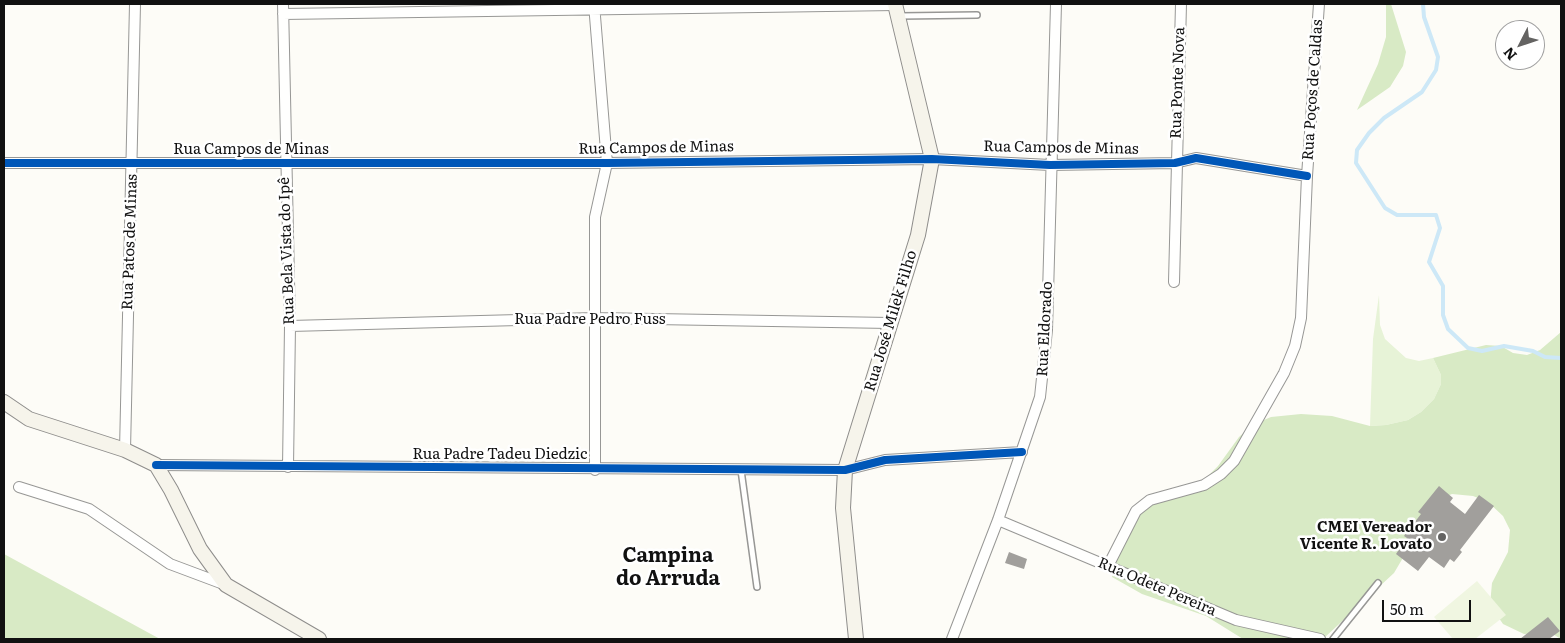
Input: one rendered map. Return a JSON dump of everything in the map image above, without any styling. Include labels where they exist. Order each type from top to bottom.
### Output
[{"type":"street","name":"Rua Patos de Minas","points":[[125,450],[133,164],[135,4]]},
{"type":"street","name":"Rua Eldorado","points":[[952,639],[998,520],[1040,397],[1047,330],[1050,165],[1056,4]]},
{"type":"street","name":"Rua Ponte Nova","points":[[1174,282],[1181,4]]},
{"type":"street","name":"Rua Poços de Caldas","points":[[1108,566],[1136,511],[1150,500],[1204,486],[1221,474],[1234,461],[1284,374],[1295,346],[1301,318],[1306,176],[1320,4]]},
{"type":"street","points":[[594,7],[607,163],[595,217],[595,470]]},
{"type":"street","points":[[283,9],[890,7]]},
{"type":"street","name":"Rua José Milek Filho","points":[[856,639],[843,508],[845,470],[918,235],[932,159],[890,7]]},
{"type":"street","name":"Rua Bela Vista do Ipê","points":[[283,9],[290,326],[288,467]]},
{"type":"street","name":"Rua Campos de Minas","points":[[4,163],[607,163],[932,159],[1050,165],[1176,163],[1196,158],[1306,176]]},
{"type":"street","name":"Rua Padre Pedro Fuss","points":[[290,326],[595,318],[890,323]]},
{"type":"street","name":"Rua Padre Tadeu Diedzic","points":[[4,402],[29,418],[125,450],[156,465],[595,470],[845,470],[885,460],[1022,452]]},
{"type":"street","points":[[156,465],[171,490],[200,549],[226,585]]},
{"type":"street","points":[[19,487],[89,509],[170,564],[226,585],[319,639]]},
{"type":"street","name":"Rua Odete Pereira","points":[[998,520],[1236,620],[1320,639]]},
{"type":"lane","points":[[890,7],[917,14],[977,15]]},
{"type":"lane","points":[[741,470],[757,587]]},
{"type":"lane","points":[[1333,639],[1378,582]]},
{"type":"green space","points":[[1386,4],[1391,4],[1406,52],[1403,66],[1390,87],[1357,110],[1378,64],[1386,37]]},
{"type":"green space","points":[[1379,295],[1380,325],[1385,339],[1406,358],[1419,361],[1433,358],[1441,375],[1441,384],[1434,399],[1421,412],[1408,420],[1386,425],[1370,426],[1373,339]]},
{"type":"green space","points":[[1561,332],[1561,639],[1551,633],[1524,634],[1503,624],[1490,605],[1492,583],[1508,552],[1510,530],[1503,516],[1488,502],[1473,496],[1452,494],[1437,500],[1394,573],[1323,639],[1243,639],[1206,616],[1142,594],[1112,577],[1119,552],[1139,511],[1153,500],[1186,489],[1206,478],[1218,466],[1239,437],[1252,425],[1271,417],[1301,414],[1332,416],[1370,426],[1386,425],[1408,420],[1421,412],[1434,399],[1441,384],[1441,375],[1433,358],[1486,345],[1501,346],[1513,353],[1527,355],[1540,350]]},
{"type":"green space","points":[[4,554],[160,639],[4,639]]},
{"type":"green space","points":[[1477,581],[1506,615],[1475,639],[1453,639],[1434,617]]},
{"type":"building","points":[[1439,486],[1453,498],[1450,502],[1465,514],[1479,495],[1494,506],[1460,550],[1462,552],[1454,562],[1450,559],[1444,568],[1429,557],[1418,571],[1396,554],[1407,538],[1404,536],[1421,514],[1418,512]]},
{"type":"building","points":[[1009,552],[1027,559],[1024,569],[1005,563]]},
{"type":"building","points":[[1548,617],[1560,631],[1549,639],[1520,639]]},
{"type":"waterway","points":[[1423,4],[1424,17],[1438,57],[1436,70],[1422,92],[1384,118],[1369,133],[1357,150],[1356,163],[1385,208],[1397,215],[1436,215],[1440,228],[1429,262],[1443,286],[1443,315],[1448,329],[1468,348],[1482,351],[1504,346],[1533,351],[1545,357],[1561,358]]},
{"type":"cycle path","points":[[4,163],[607,163],[932,159],[1050,165],[1175,163],[1196,158],[1307,176]]},
{"type":"cycle path","points":[[156,465],[845,470],[885,460],[1022,452]]},
{"type":"place","name":"CMEI Vereador Vicente R. Lovato","points":[[1442,537]]},
{"type":"district","name":"Campina do Arruda","points":[[668,568]]}]
